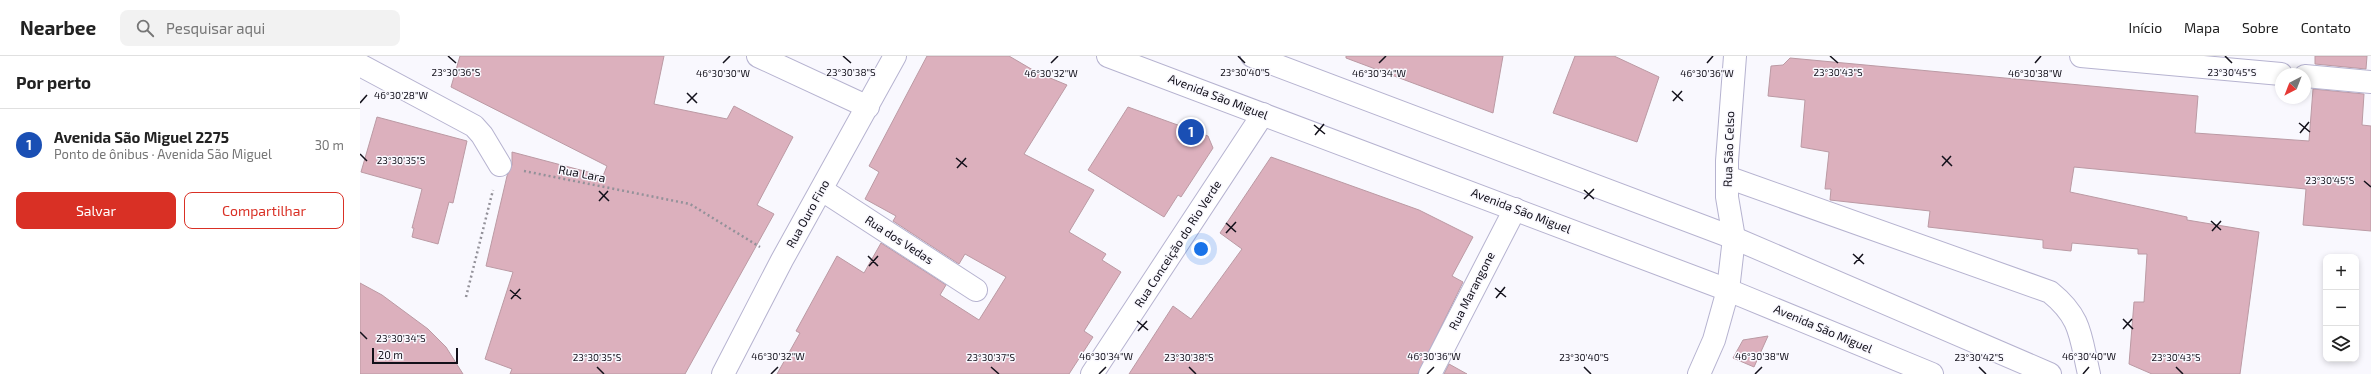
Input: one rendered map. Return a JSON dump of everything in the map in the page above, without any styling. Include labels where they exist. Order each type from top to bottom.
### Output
[{"type":"street","points":[[758,56],[868,107]]},
{"type":"street","name":"Rua Ouro Fino","points":[[724,374],[782,260],[895,56]]},
{"type":"street","name":"Avenida São Miguel","points":[[1108,56],[1728,290],[1932,374]]},
{"type":"street","points":[[1252,56],[1734,238],[2050,374]]},
{"type":"street","name":"Rua São Celso","points":[[1699,374],[1714,340],[1728,290],[1734,238],[1727,197],[1727,177],[1735,56]]},
{"type":"street","points":[[2081,56],[2275,73]]},
{"type":"street","points":[[360,65],[474,126],[482,135],[500,165]]},
{"type":"street","points":[[2311,77],[2371,82]]},
{"type":"street","name":"Rua Conceição do Rio Verde","points":[[1092,374],[1263,114]]},
{"type":"street","points":[[1727,177],[2050,292],[2063,302],[2075,318],[2089,374]]},
{"type":"street","name":"Rua dos Vedas","points":[[822,190],[976,290]]},
{"type":"street","name":"Rua Marangone","points":[[1430,374],[1515,209]]},
{"type":"path","name":"Rua Lara","points":[[500,165],[530,173],[690,204],[782,260]]},
{"type":"path","points":[[466,297],[500,165]]},
{"type":"building","points":[[460,56],[664,56],[654,104],[727,119],[734,106],[793,137],[757,205],[774,214],[685,374],[510,374],[512,369],[485,359],[513,272],[486,266],[507,176],[512,165],[512,152],[603,176],[607,166],[451,87]]},
{"type":"building","points":[[927,56],[1009,56],[1038,73],[1067,85],[1024,154],[1094,190],[1069,232],[1106,254],[1102,260],[1121,272],[1084,331],[1093,337],[1069,374],[777,374],[800,333],[796,331],[837,256],[864,273],[881,243],[946,285],[940,295],[979,320],[1006,277],[965,254],[959,264],[893,221],[896,216],[865,199],[879,172],[869,166]]},
{"type":"building","points":[[1346,56],[1503,56],[1493,113],[1346,58]]},
{"type":"building","points":[[1575,56],[1614,56],[1659,77],[1637,142],[1553,113]]},
{"type":"building","points":[[2315,56],[2367,56],[2366,69],[2315,64]]},
{"type":"building","points":[[1790,58],[2198,96],[2195,133],[2309,141],[2313,89],[2364,94],[2362,125],[2371,126],[2371,231],[2303,225],[2306,189],[2074,167],[2070,192],[2187,217],[2187,220],[2259,232],[2240,374],[2152,374],[2129,364],[2134,302],[2144,302],[2147,254],[2138,254],[2138,249],[2072,243],[2071,251],[2043,248],[2043,240],[1928,227],[1930,211],[1830,200],[1831,189],[1825,189],[1829,152],[1801,147],[1805,100],[1768,96],[1771,66],[1783,65]]},
{"type":"building","points":[[1128,107],[1208,136],[1213,148],[1181,197],[1178,195],[1164,217],[1088,170]]},
{"type":"building","points":[[377,117],[467,141],[453,203],[449,202],[438,244],[412,237],[414,228],[412,228],[422,189],[361,172]]},
{"type":"building","points":[[1271,157],[1419,210],[1473,237],[1452,276],[1463,282],[1418,374],[1129,374],[1173,306],[1191,319],[1242,249],[1220,233]]},
{"type":"building","points":[[360,283],[382,295],[428,329],[446,347],[463,374],[360,374]]},
{"type":"building","points":[[1768,336],[1754,367],[1733,358],[1743,340]]},
{"type":"building","points":[[1449,364],[1467,374],[1444,374]]},
{"type":"place","name":"Avenida São Miguel 2275","points":[[1191,132]]}]
